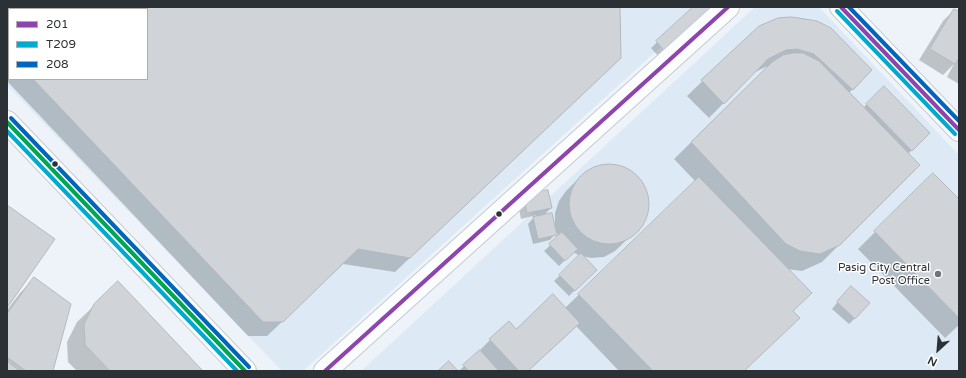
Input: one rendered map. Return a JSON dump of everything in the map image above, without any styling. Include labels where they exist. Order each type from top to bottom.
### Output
[{"type":"street","points":[[325,371],[728,7]]},
{"type":"street","points":[[841,7],[959,130]]},
{"type":"street","points":[[7,122],[245,371]]},
{"type":"shaded area","points":[[7,7],[705,7],[303,371],[282,371],[7,85]]},
{"type":"shaded area","points":[[755,7],[819,7],[959,155],[959,371],[361,371]]},
{"type":"building","points":[[7,7],[620,7],[621,58],[410,258],[358,249],[283,322],[263,322],[34,80],[148,80],[148,8],[8,8],[8,52]]},
{"type":"building","points":[[693,7],[712,7],[666,53],[656,41]]},
{"type":"building","points":[[954,9],[959,11],[959,58],[955,64],[930,49]]},
{"type":"building","points":[[792,17],[817,21],[831,28],[872,70],[853,90],[814,54],[797,49],[786,50],[768,59],[724,104],[701,80],[759,26],[778,18]]},
{"type":"building","points":[[803,53],[819,61],[920,165],[840,245],[820,254],[800,251],[786,244],[691,142],[772,62],[783,55]]},
{"type":"building","points":[[884,86],[930,133],[912,151],[866,104]]},
{"type":"building","points":[[609,164],[624,167],[637,176],[646,189],[649,204],[646,219],[637,232],[624,241],[609,244],[594,241],[581,232],[572,219],[569,204],[572,189],[581,176],[594,167]]},
{"type":"building","name":"Pasig City Central Post Office","points":[[933,173],[959,199],[959,318],[874,231]]},
{"type":"building","points":[[699,177],[812,293],[793,311],[800,318],[744,371],[653,371],[578,294]]},
{"type":"building","points":[[548,190],[552,208],[527,213],[523,196]]},
{"type":"building","points":[[7,205],[55,239],[7,308]]},
{"type":"building","points":[[552,213],[557,235],[538,239],[533,217]]},
{"type":"building","points":[[562,232],[578,249],[565,261],[549,244]]},
{"type":"building","points":[[581,253],[597,270],[575,291],[559,275]]},
{"type":"building","points":[[34,277],[71,304],[53,371],[26,371],[7,357],[7,314]]},
{"type":"building","points":[[118,281],[203,371],[110,371],[85,345],[84,324],[94,304]]},
{"type":"building","points":[[851,286],[870,303],[855,319],[837,302]]},
{"type":"building","points":[[553,294],[580,323],[528,371],[519,371],[489,339],[509,321],[516,329]]},
{"type":"building","points":[[480,350],[499,371],[469,371],[463,365]]},
{"type":"building","points":[[7,361],[20,371],[7,371]]},
{"type":"building","points":[[449,361],[458,371],[438,371]]},
{"type":"transit line","name":"201","points":[[325,371],[728,7]]},
{"type":"transit line","name":"201","points":[[841,7],[959,130]]},
{"type":"transit line","name":"208","points":[[849,7],[959,121]]},
{"type":"transit line","name":"T209","points":[[837,11],[955,134]]},
{"type":"transit line","name":"208","points":[[11,118],[249,367]]},
{"type":"transit line","points":[[7,122],[245,371]]},
{"type":"transit line","name":"T209","points":[[7,131],[237,371]]},
{"type":"place","name":"Pasig City Central Post Office","points":[[938,274]]}]
